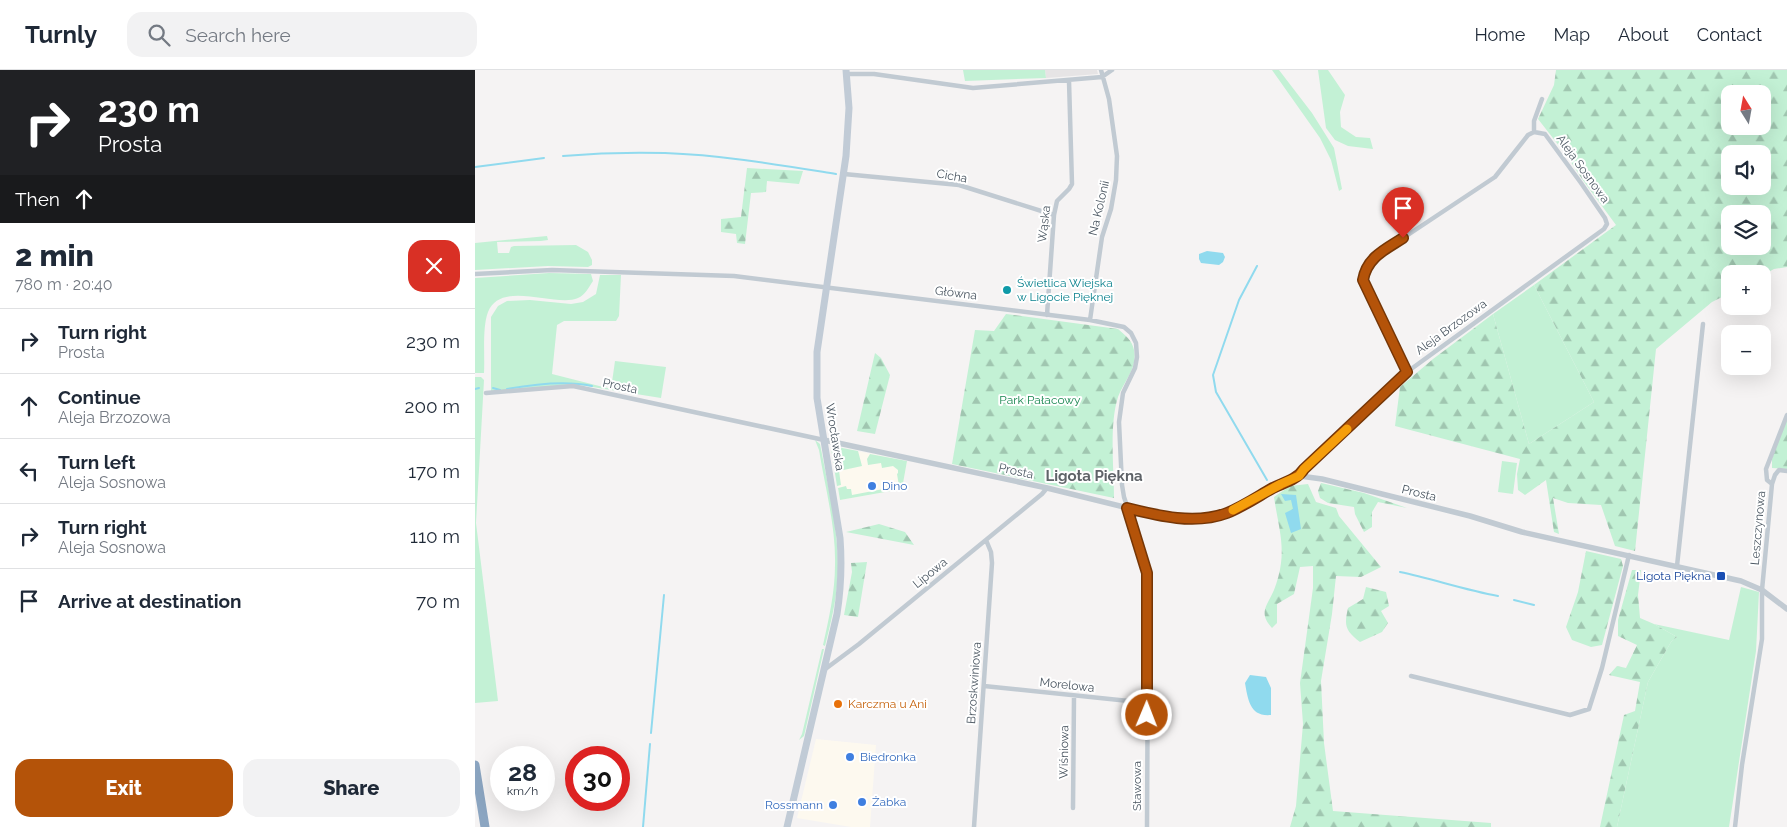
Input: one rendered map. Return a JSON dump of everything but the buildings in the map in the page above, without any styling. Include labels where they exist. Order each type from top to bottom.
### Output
[{"type":"highway","points":[[475,765],[485,827]]},
{"type":"main road","name":"Wrocławska","points":[[787,827],[839,599],[842,561],[840,538],[817,398],[816,379],[817,352],[844,174],[849,108],[846,72]]},
{"type":"street","name":"Na Kolonii","points":[[1090,320],[1102,237],[1111,210],[1116,180],[1117,156],[1109,99],[1101,70]]},
{"type":"street","points":[[846,72],[874,74],[973,88],[1102,77],[1112,70]]},
{"type":"street","name":"Wąska","points":[[1047,315],[1054,215],[1057,201],[1072,184],[1069,81]]},
{"type":"street","points":[[1407,372],[1363,280],[1368,264],[1376,256],[1495,177],[1525,138],[1534,132],[1534,121],[1542,99]]},
{"type":"street","name":"Aleja Sosnowa","points":[[1534,132],[1545,134],[1560,153],[1605,218],[1607,224],[1604,229]]},
{"type":"street","name":"Cicha","points":[[844,174],[959,185],[1054,215]]},
{"type":"street","name":"Aleja Brzozowa","points":[[1299,476],[1304,469],[1407,372],[1604,229]]},
{"type":"street","name":"Główna","points":[[475,274],[596,270],[734,276],[1090,320],[1124,327],[1131,333],[1136,343],[1137,357],[1135,368],[1123,393],[1119,422],[1121,485],[1127,508]]},
{"type":"street","points":[[1677,566],[1703,324]]},
{"type":"street","name":"Prosta","points":[[486,393],[573,386],[1047,488],[1172,518],[1201,519],[1227,513],[1299,476],[1333,482],[1462,514],[1522,532],[1741,581],[1762,590],[1787,608]]},
{"type":"street","name":"Leszczynowa","points":[[1735,827],[1762,639],[1762,590],[1772,484],[1767,480],[1766,469],[1787,415]]},
{"type":"street","points":[[1772,484],[1779,470],[1787,471]]},
{"type":"street","name":"Lipowa","points":[[823,670],[859,644],[1047,488]]},
{"type":"street","name":"Stawowa","points":[[1127,508],[1147,573],[1147,827]]},
{"type":"street","name":"Brzoskwiniowa","points":[[974,827],[992,563],[991,552],[986,540]]},
{"type":"street","points":[[1411,676],[1570,715],[1589,709],[1602,668],[1629,555]]},
{"type":"street","name":"Morelowa","points":[[984,686],[1148,703]]},
{"type":"street","name":"Wiśniowa","points":[[1073,808],[1075,696]]},
{"type":"shaded area","points":[[1045,70],[1097,70],[1098,74],[1046,78]]},
{"type":"shaded area","points":[[832,446],[907,461],[902,489],[840,500]]},
{"type":"shaded area","points":[[816,739],[876,745],[870,827],[851,827],[797,818]]},
{"type":"green space","points":[[963,70],[1045,70],[1046,78],[965,81]]},
{"type":"green space","points":[[1272,70],[1279,70],[1312,113],[1334,148],[1342,189],[1339,191],[1331,160],[1320,138]]},
{"type":"green space","points":[[1318,70],[1328,70],[1345,95],[1340,112],[1341,127],[1356,137],[1370,138],[1373,149],[1348,146],[1335,140],[1326,128]]},
{"type":"green space","points":[[1556,70],[1787,70],[1787,267],[1771,271],[1771,265],[1721,265],[1721,298],[1712,302],[1656,349],[1635,551],[1615,546],[1601,505],[1568,503],[1553,498],[1559,534],[1554,532],[1546,480],[1525,495],[1518,490],[1517,474],[1520,459],[1395,426],[1400,387],[1433,359],[1493,314],[1529,444],[1594,402],[1534,285],[1616,225],[1538,119],[1554,85]]},
{"type":"green space","points":[[747,168],[803,171],[799,184],[767,181],[766,192],[751,193],[745,244],[737,243],[736,234],[721,232],[721,219],[741,217]]},
{"type":"green space","points":[[547,236],[548,240],[541,241],[497,242],[498,253],[509,253],[511,247],[514,246],[576,245],[588,252],[592,265],[588,267],[548,266],[475,270],[475,243]]},
{"type":"green space","points":[[549,273],[591,274],[593,281],[587,291],[578,298],[556,300],[516,296],[504,297],[495,302],[488,312],[486,319],[484,373],[475,373],[475,278]]},
{"type":"green space","points":[[600,275],[621,275],[619,316],[616,321],[564,321],[557,325],[552,374],[611,389],[615,361],[666,367],[661,398],[580,385],[491,391],[491,317],[498,306],[507,301],[530,300],[571,304],[583,302],[596,294]]},
{"type":"green space","points":[[1534,285],[1594,402],[1529,444],[1493,314]]},
{"type":"green space","name":"Park Pałacowy","points":[[1006,314],[1118,329],[1132,343],[1135,357],[1134,363],[1118,397],[1115,408],[1113,447],[1114,498],[952,464],[975,330],[994,331]]},
{"type":"green space","points":[[875,353],[881,358],[890,375],[875,434],[857,431]]},
{"type":"green space","points":[[475,377],[481,377],[484,380],[476,523],[498,701],[475,703]]},
{"type":"green space","points":[[1787,417],[1787,469],[1772,468],[1772,459]]},
{"type":"green space","points":[[815,440],[820,444],[835,525],[838,558],[836,592],[825,646],[823,645],[834,585],[835,551],[830,507],[819,450]]},
{"type":"green space","points":[[832,446],[858,451],[862,466],[839,471],[841,485],[837,486],[831,448]]},
{"type":"green space","points":[[870,454],[907,461],[902,489],[840,500],[838,488],[846,486],[847,489],[851,489],[852,495],[899,486],[898,470],[893,466],[882,468],[881,463],[868,465],[867,459]]},
{"type":"green space","points":[[1502,461],[1517,463],[1513,494],[1498,492]]},
{"type":"green space","points":[[1321,483],[1364,493],[1407,508],[1378,502],[1372,512],[1372,527],[1364,532],[1355,514],[1354,507],[1328,503],[1320,498],[1318,491]]},
{"type":"green space","points":[[1308,484],[1316,502],[1336,508],[1339,516],[1381,567],[1361,577],[1336,576],[1321,681],[1324,743],[1333,811],[1491,823],[1491,827],[1290,827],[1296,806],[1303,724],[1300,683],[1313,588],[1313,566],[1300,567],[1294,594],[1277,604],[1277,623],[1272,628],[1265,618],[1265,609],[1274,590],[1282,555],[1274,497],[1290,486]]},
{"type":"green space","points":[[879,524],[905,532],[914,545],[846,532]]},
{"type":"green space","points":[[1586,551],[1621,559],[1623,566],[1602,645],[1591,647],[1572,640],[1566,627],[1578,592]]},
{"type":"green space","points":[[867,562],[858,617],[844,615],[852,572],[851,563]]},
{"type":"green space","points":[[1632,570],[1641,570],[1638,595],[1640,618],[1677,637],[1671,642],[1648,682],[1617,827],[1600,827],[1624,715],[1635,711],[1640,682],[1609,675],[1617,666],[1626,668],[1637,645],[1618,636],[1618,620]]},
{"type":"green space","points":[[1366,587],[1386,592],[1389,606],[1381,611],[1388,623],[1382,632],[1360,642],[1349,631],[1346,619],[1348,608],[1363,599]]},
{"type":"green space","points":[[1741,587],[1759,592],[1756,651],[1729,827],[1617,827],[1648,682],[1671,642],[1677,637],[1654,624],[1729,640]]},
{"type":"green space","points":[[822,649],[824,649],[804,736],[799,740],[802,734]]},
{"type":"water","points":[[1207,251],[1223,253],[1225,257],[1223,262],[1219,265],[1201,263],[1199,254]]},
{"type":"water","points":[[1281,494],[1296,495],[1301,529],[1291,533],[1285,513],[1293,509],[1291,500],[1285,501]]},
{"type":"water","points":[[1250,675],[1266,677],[1271,688],[1271,715],[1259,713],[1251,706],[1245,683]]},
{"type":"waterway","points":[[563,156],[627,153],[686,154],[751,161],[836,174]]},
{"type":"waterway","points":[[475,167],[544,158]]},
{"type":"waterway","points":[[1257,266],[1239,300],[1213,375],[1216,392],[1267,480]]},
{"type":"waterway","points":[[507,389],[550,383],[592,386]]},
{"type":"waterway","points":[[475,389],[479,388]]},
{"type":"waterway","points":[[493,388],[500,390]]},
{"type":"waterway","points":[[1400,572],[1498,596]]},
{"type":"waterway","points":[[651,733],[664,595]]},
{"type":"waterway","points":[[1514,600],[1534,605]]},
{"type":"waterway","points":[[643,827],[650,744]]},
{"type":"slow traffic","points":[[1233,510],[1299,476],[1304,469],[1347,429]]},
{"type":"place","name":"Świetlica Wiejska w Ligocie Pięknej","points":[[1007,290]]},
{"type":"place","name":"Dino","points":[[872,486]]},
{"type":"place","name":"Ligota Piękna","points":[[1721,576]]},
{"type":"place","name":"Karczma u Ani","points":[[838,704]]},
{"type":"place","name":"Biedronka","points":[[850,757]]},
{"type":"place","name":"Żabka","points":[[862,802]]},
{"type":"place","name":"Rossmann","points":[[833,805]]},
{"type":"district","name":"Ligota Piękna","points":[[1094,476]]},
{"type":"route","points":[[1147,715],[1147,573],[1127,508],[1172,518],[1201,519],[1227,513],[1299,476],[1304,469],[1386,393],[1407,372],[1363,280],[1368,264],[1376,256],[1403,238]]}]
